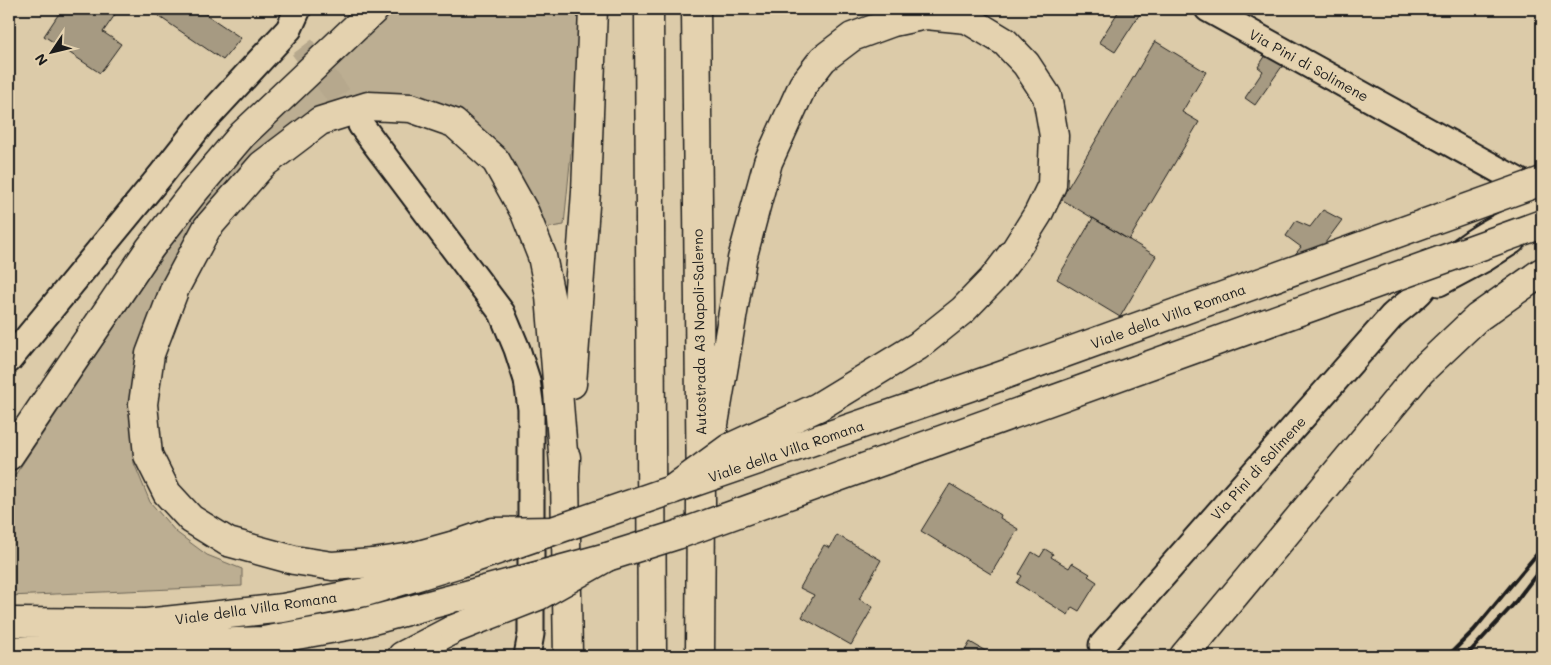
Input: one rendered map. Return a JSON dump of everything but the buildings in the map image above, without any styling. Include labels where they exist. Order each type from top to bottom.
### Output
[{"type":"main road","points":[[9,456],[150,248],[192,194],[242,135],[375,9]]},
{"type":"main road","points":[[565,476],[586,192],[593,9]]},
{"type":"main road","points":[[649,9],[652,656]]},
{"type":"main road","name":"Autostrada A3 Napoli-Salerno","points":[[696,9],[701,501],[700,656]]},
{"type":"main road","points":[[670,491],[729,448],[818,408],[918,346],[963,310],[993,279],[1016,249],[1038,214],[1052,185],[1054,136],[1047,96],[1026,64],[1005,42],[967,18],[926,15],[893,22],[852,37],[823,59],[803,85],[768,162],[742,259],[701,501]]},
{"type":"main road","points":[[458,554],[332,566],[294,560],[228,542],[191,519],[167,492],[148,455],[143,404],[150,354],[175,288],[206,228],[262,165],[320,120],[368,106],[412,108],[454,123],[496,161],[525,213],[542,256],[551,306],[565,476],[568,656]]},
{"type":"main road","name":"Viale della Villa Romana","points":[[9,622],[146,622],[283,608],[365,592],[458,554],[493,532],[555,531],[998,377],[1542,181]]},
{"type":"main road","name":"Viale della Villa Romana","points":[[9,651],[264,641],[358,624],[607,557],[677,535],[1542,224]]},
{"type":"main road","points":[[1184,656],[1422,371],[1477,318],[1542,272]]},
{"type":"main road","points":[[402,656],[454,629],[538,596],[607,557]]},
{"type":"street","name":"Via Pini di Solimene","points":[[1208,9],[1542,194]]},
{"type":"street","points":[[9,360],[202,123],[297,28]]},
{"type":"street","points":[[361,125],[502,313],[517,349],[526,380],[531,409],[531,634],[527,656]]},
{"type":"street","name":"Via Pini di Solimene","points":[[1102,645],[1392,316],[1418,293],[1444,265],[1467,247],[1515,218],[1542,209]]},
{"type":"street","name":"Via Pini di Solimene","points":[[1418,293],[1504,247],[1542,218]]},
{"type":"shaded area","points":[[393,9],[585,9],[564,225],[545,228],[525,187],[495,140],[463,116],[428,99],[389,96],[340,100],[292,125],[237,175],[131,403],[134,463],[150,502],[176,532],[207,555],[242,569],[242,586],[9,596],[9,484],[149,276],[208,193],[282,110]]},
{"type":"tunnel","points":[[302,47],[361,125]]},
{"type":"railway","points":[[1448,656],[1474,630],[1542,548]]},
{"type":"railway","points":[[1466,656],[1513,605],[1542,567]]}]
